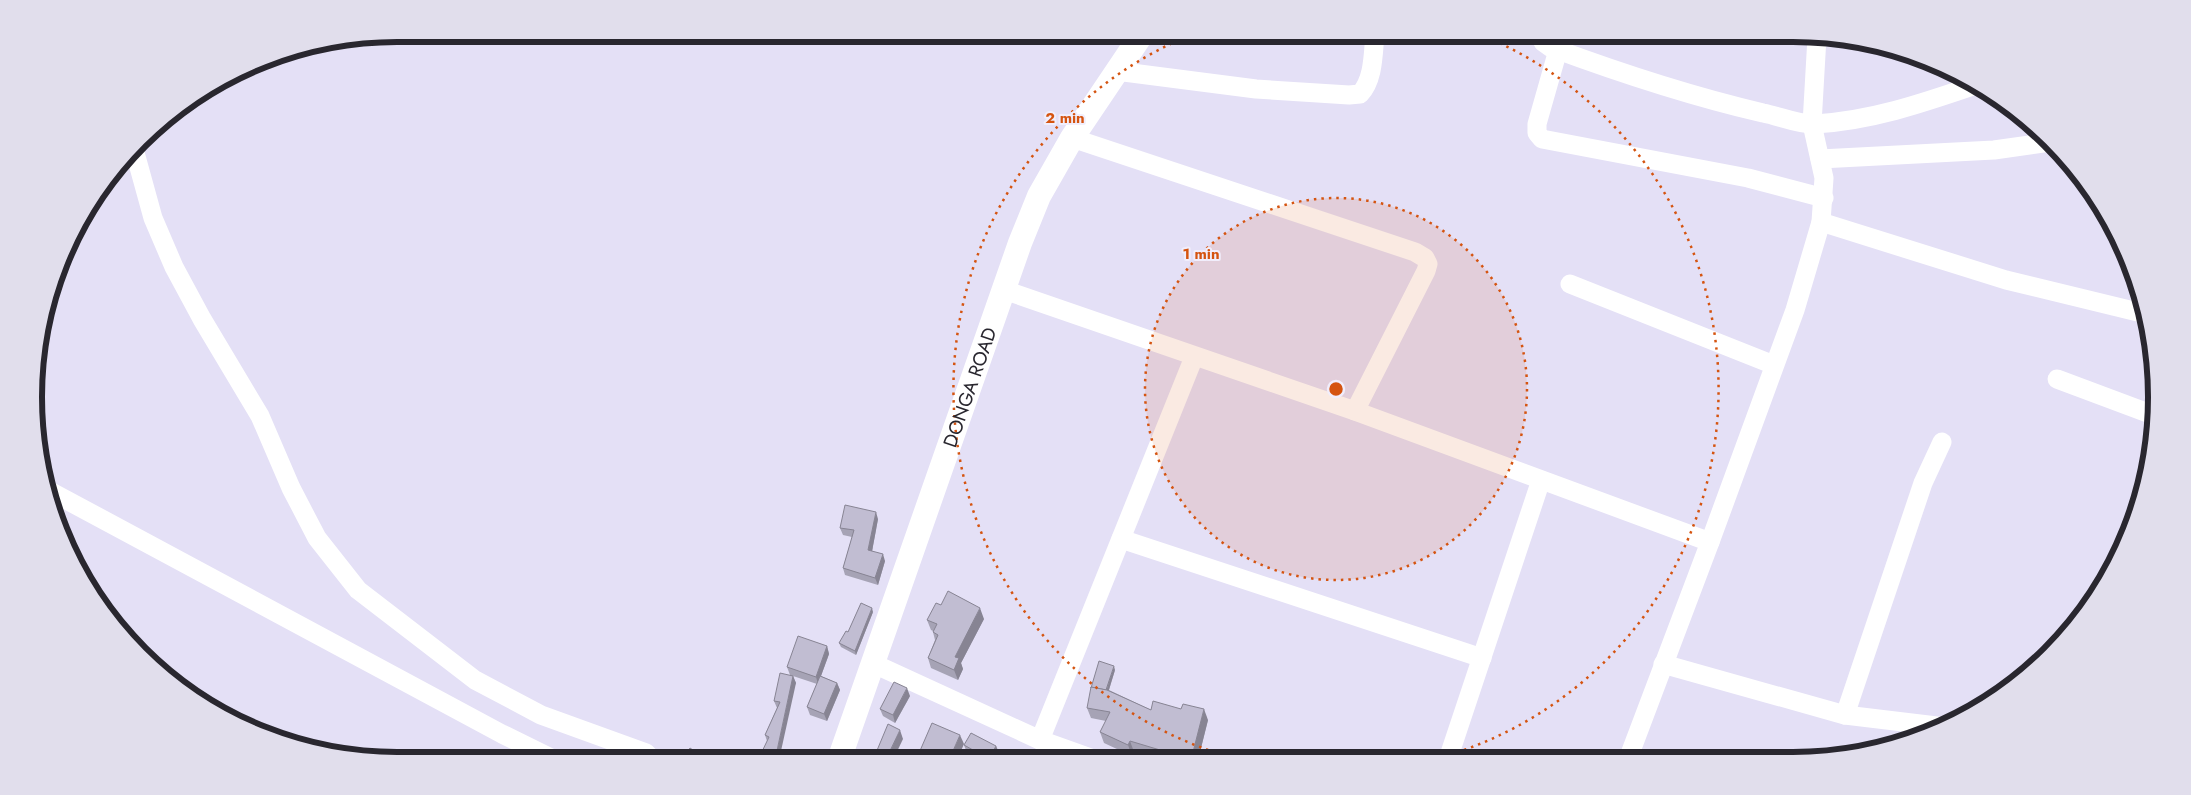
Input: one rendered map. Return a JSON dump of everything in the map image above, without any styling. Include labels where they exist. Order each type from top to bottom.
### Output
[{"type":"street","name":"DONGA ROAD","points":[[842,752],[1004,290],[1039,196],[1072,138],[1136,42]]},
{"type":"street","points":[[1116,71],[1256,89],[1360,94],[1367,86],[1375,42]]},
{"type":"street","points":[[1543,42],[1558,50],[1623,74],[1718,102],[1812,124],[1907,108],[1966,87]]},
{"type":"street","points":[[1630,752],[1795,310],[1820,222],[1824,198],[1824,178],[1812,124],[1817,43]]},
{"type":"street","points":[[1558,50],[1537,124],[1536,133],[1542,139],[1748,178],[1824,198]]},
{"type":"street","points":[[1072,138],[1415,252],[1425,258],[1428,264],[1426,271],[1355,411]]},
{"type":"street","points":[[1820,159],[1994,150],[2042,143]]},
{"type":"street","points":[[136,157],[153,218],[174,267],[202,319],[260,416],[291,488],[317,538],[358,590],[475,680],[541,715],[643,752]]},
{"type":"street","points":[[1820,222],[2006,280],[2138,312]]},
{"type":"street","points":[[1570,284],[1774,364]]},
{"type":"street","points":[[1004,290],[1355,411],[1710,542]]},
{"type":"street","points":[[1040,740],[1194,357]]},
{"type":"street","points":[[2057,379],[2148,413]]},
{"type":"street","points":[[1844,715],[1923,483],[1942,442]]},
{"type":"street","points":[[1450,752],[1541,480]]},
{"type":"street","points":[[56,495],[539,752]]},
{"type":"street","points":[[1121,539],[1482,658]]},
{"type":"street","points":[[872,663],[1040,740],[1074,752]]},
{"type":"street","points":[[1663,664],[1844,715],[1929,725]]},
{"type":"building","points":[[845,505],[876,512],[868,550],[883,554],[875,578],[843,568],[854,530],[840,528]]},
{"type":"building","points":[[948,591],[980,608],[955,657],[959,658],[954,670],[928,658],[938,635],[933,632],[937,624],[927,620],[936,603],[941,605]]},
{"type":"building","points":[[861,603],[872,608],[855,651],[839,643],[846,631],[848,632]]},
{"type":"building","points":[[798,636],[827,646],[816,677],[787,667]]},
{"type":"building","points":[[1099,661],[1114,666],[1106,690],[1091,687]]},
{"type":"building","points":[[780,673],[793,676],[777,752],[762,752],[769,737],[765,735],[780,702],[774,701]]},
{"type":"building","points":[[820,676],[837,683],[824,714],[807,707]]},
{"type":"building","points":[[894,682],[907,688],[893,715],[880,709]]},
{"type":"building","points":[[1091,687],[1107,690],[1151,710],[1153,701],[1181,709],[1183,704],[1204,709],[1193,752],[1167,752],[1130,741],[1128,745],[1100,732],[1110,712],[1087,708]]},
{"type":"building","points":[[932,723],[960,735],[953,752],[919,752]]},
{"type":"building","points":[[888,724],[900,730],[889,752],[876,752]]},
{"type":"building","points":[[971,733],[996,746],[993,752],[976,752],[964,745]]},
{"type":"building","points":[[690,748],[696,752],[687,752]]}]
